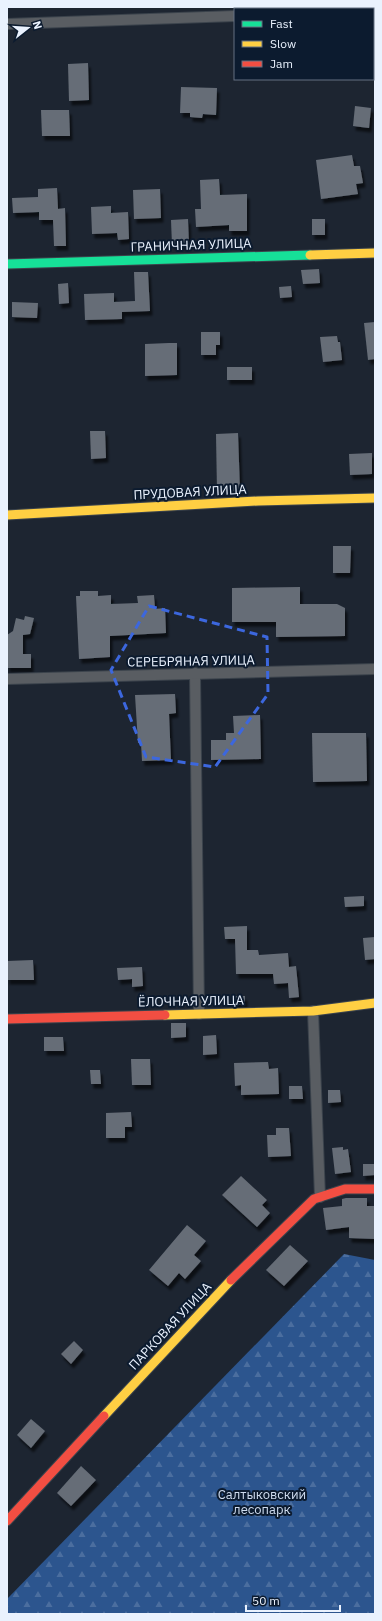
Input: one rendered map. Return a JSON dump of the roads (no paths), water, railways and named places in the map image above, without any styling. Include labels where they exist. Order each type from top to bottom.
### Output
[{"type":"street","points":[[7,24],[234,16]]},
{"type":"street","name":"ГРАНИЧНАЯ УЛИЦА","points":[[7,264],[375,253]]},
{"type":"street","name":"ПРУДОВАЯ УЛИЦА","points":[[7,515],[258,501],[375,498]]},
{"type":"street","name":"СЕРЕБРЯНАЯ УЛИЦА","points":[[7,679],[375,669]]},
{"type":"street","points":[[195,673],[199,1014]]},
{"type":"street","name":"ЁЛОЧНАЯ УЛИЦА","points":[[7,1019],[313,1011],[375,1003]]},
{"type":"street","points":[[313,1011],[320,1197]]},
{"type":"street","name":"ПАРКОВАЯ УЛИЦА","points":[[7,1521],[240,1270],[314,1199],[345,1189],[375,1189]]},
{"type":"park label","name":"Салтыковский лесопарк","points":[[262,1502]]}]
